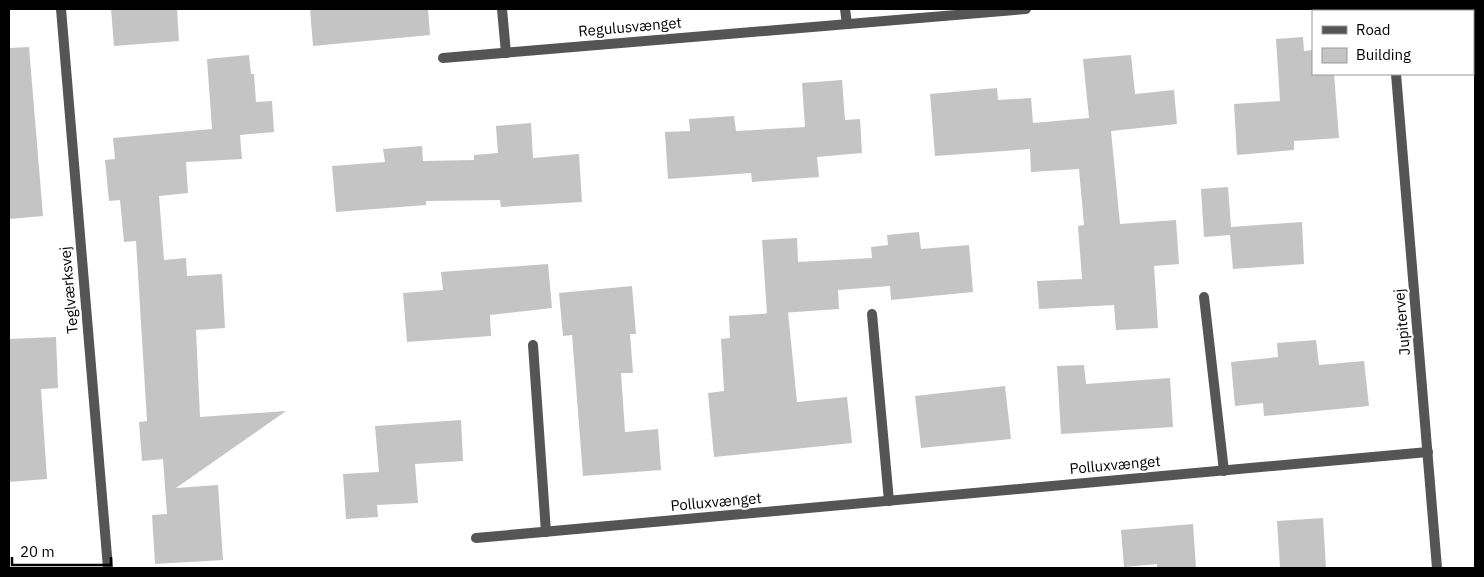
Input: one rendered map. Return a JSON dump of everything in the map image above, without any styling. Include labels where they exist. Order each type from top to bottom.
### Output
[{"type":"street","name":"Teglværksvej","points":[[61,9],[108,568]]},
{"type":"street","points":[[502,9],[506,53]]},
{"type":"street","points":[[845,9],[847,24]]},
{"type":"street","name":"Regulusvænget","points":[[444,58],[1026,9]]},
{"type":"street","name":"Jupitervej","points":[[1396,75],[1437,568]]},
{"type":"street","points":[[1204,297],[1224,471]]},
{"type":"street","points":[[872,314],[889,501]]},
{"type":"street","points":[[533,344],[546,532]]},
{"type":"street","name":"Polluxvænget","points":[[476,538],[1428,452]]},
{"type":"building","points":[[111,9],[177,9],[179,41],[114,46]]},
{"type":"building","points":[[310,9],[428,9],[430,35],[313,46]]},
{"type":"building","points":[[1303,37],[1304,51],[1312,50],[1312,75],[1334,75],[1339,138],[1294,141],[1294,150],[1237,155],[1234,104],[1280,101],[1276,39]]},
{"type":"building","points":[[29,47],[43,216],[9,219],[9,48]]},
{"type":"building","points":[[249,55],[251,74],[254,74],[256,102],[272,101],[274,132],[240,135],[242,159],[186,162],[188,193],[159,196],[164,260],[186,258],[187,276],[222,274],[225,328],[196,330],[200,417],[286,411],[176,488],[218,485],[223,560],[155,564],[152,515],[167,514],[163,459],[142,461],[139,422],[147,421],[136,241],[124,242],[120,200],[109,201],[105,160],[115,159],[113,138],[212,129],[207,59]]},
{"type":"building","points":[[1131,55],[1135,94],[1174,90],[1177,124],[1111,131],[1120,224],[1176,220],[1179,264],[1154,266],[1158,328],[1116,330],[1114,305],[1039,309],[1037,281],[1082,279],[1078,226],[1084,225],[1079,169],[1031,172],[1030,149],[935,156],[930,94],[997,88],[998,100],[1031,98],[1033,123],[1089,118],[1083,59]]},
{"type":"building","points":[[842,80],[845,120],[860,119],[862,153],[817,157],[819,177],[752,182],[751,173],[668,179],[665,132],[690,131],[689,119],[734,116],[736,131],[805,127],[802,83]]},
{"type":"building","points":[[531,123],[533,158],[579,154],[582,202],[501,207],[500,200],[426,201],[426,205],[336,212],[332,166],[385,162],[383,149],[422,146],[423,161],[474,160],[474,155],[498,153],[496,126]]},
{"type":"building","points":[[1228,187],[1231,227],[1302,222],[1304,264],[1233,269],[1230,235],[1204,237],[1201,189]]},
{"type":"building","points":[[919,232],[921,249],[969,245],[973,292],[891,300],[890,286],[838,290],[839,309],[767,314],[762,240],[797,238],[798,262],[872,258],[871,247],[888,245],[887,235]]},
{"type":"building","points":[[548,264],[552,308],[490,315],[491,336],[407,342],[403,293],[443,290],[441,272]]},
{"type":"building","points":[[632,286],[636,334],[630,334],[633,373],[621,373],[625,432],[658,429],[661,470],[583,476],[572,335],[563,336],[559,293]]},
{"type":"building","points":[[788,312],[797,402],[847,397],[852,443],[714,457],[708,393],[724,391],[721,339],[730,338],[729,316]]},
{"type":"building","points":[[56,337],[58,388],[41,389],[47,479],[9,482],[9,339]]},
{"type":"building","points":[[1316,340],[1319,365],[1364,361],[1369,406],[1264,416],[1263,403],[1235,406],[1231,362],[1278,357],[1277,343]]},
{"type":"building","points":[[1084,365],[1086,384],[1170,378],[1173,427],[1061,434],[1057,366]]},
{"type":"building","points":[[1005,386],[1011,439],[921,448],[915,396]]},
{"type":"building","points":[[461,420],[463,461],[415,464],[418,503],[377,505],[378,517],[346,519],[343,474],[379,472],[375,426]]},
{"type":"building","points":[[1323,518],[1326,568],[1280,568],[1277,521]]},
{"type":"building","points":[[1193,524],[1196,568],[1157,568],[1157,564],[1124,567],[1121,530]]}]
